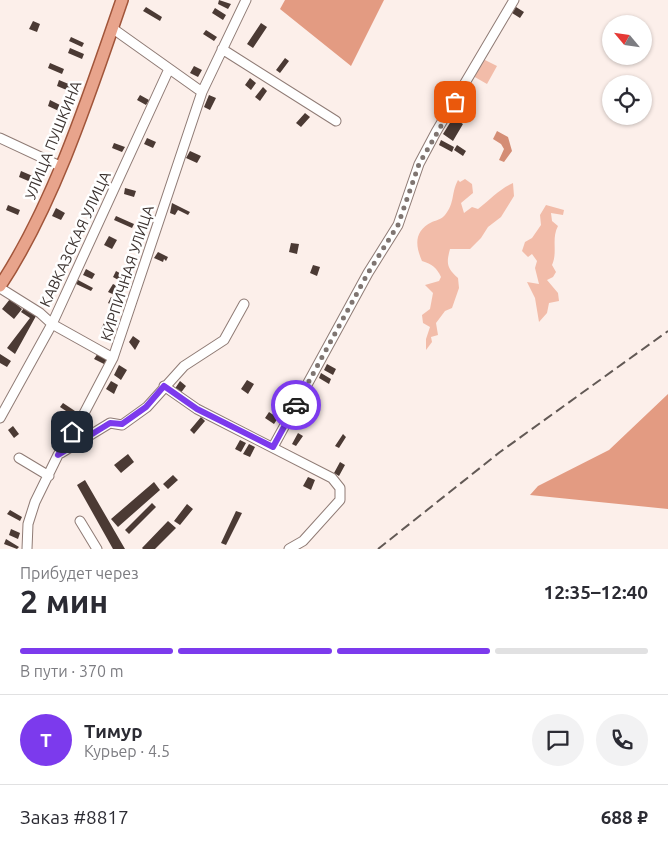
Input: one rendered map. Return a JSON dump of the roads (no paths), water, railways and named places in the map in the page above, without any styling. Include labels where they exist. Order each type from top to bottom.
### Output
[{"type":"main road","name":"УЛИЦА ПУШКИНА","points":[[0,287],[30,234],[60,166],[122,0]]},
{"type":"street","name":"КИРПИЧНАЯ УЛИЦА","points":[[27,549],[28,524],[35,502],[58,455],[80,420],[113,358],[202,92],[246,0]]},
{"type":"street","points":[[273,447],[368,273],[398,225],[419,164],[436,132],[514,0]]},
{"type":"street","points":[[112,28],[202,92]]},
{"type":"street","points":[[222,49],[336,121]]},
{"type":"street","name":"КАВКАЗСКАЯ УЛИЦА","points":[[0,418],[52,324],[169,69]]},
{"type":"street","points":[[0,138],[60,166]]},
{"type":"street","points":[[0,287],[40,313],[52,324],[113,358]]},
{"type":"street","points":[[58,455],[110,423],[122,424],[146,407],[184,366],[224,340],[244,304]]},
{"type":"street","points":[[164,386],[197,409],[332,478],[340,488],[340,500],[331,512],[303,541],[289,549]]},
{"type":"street","points":[[19,458],[49,476]]},
{"type":"street","points":[[80,520],[97,549]]},
{"type":"railway","points":[[378,549],[500,452],[668,331]]}]
